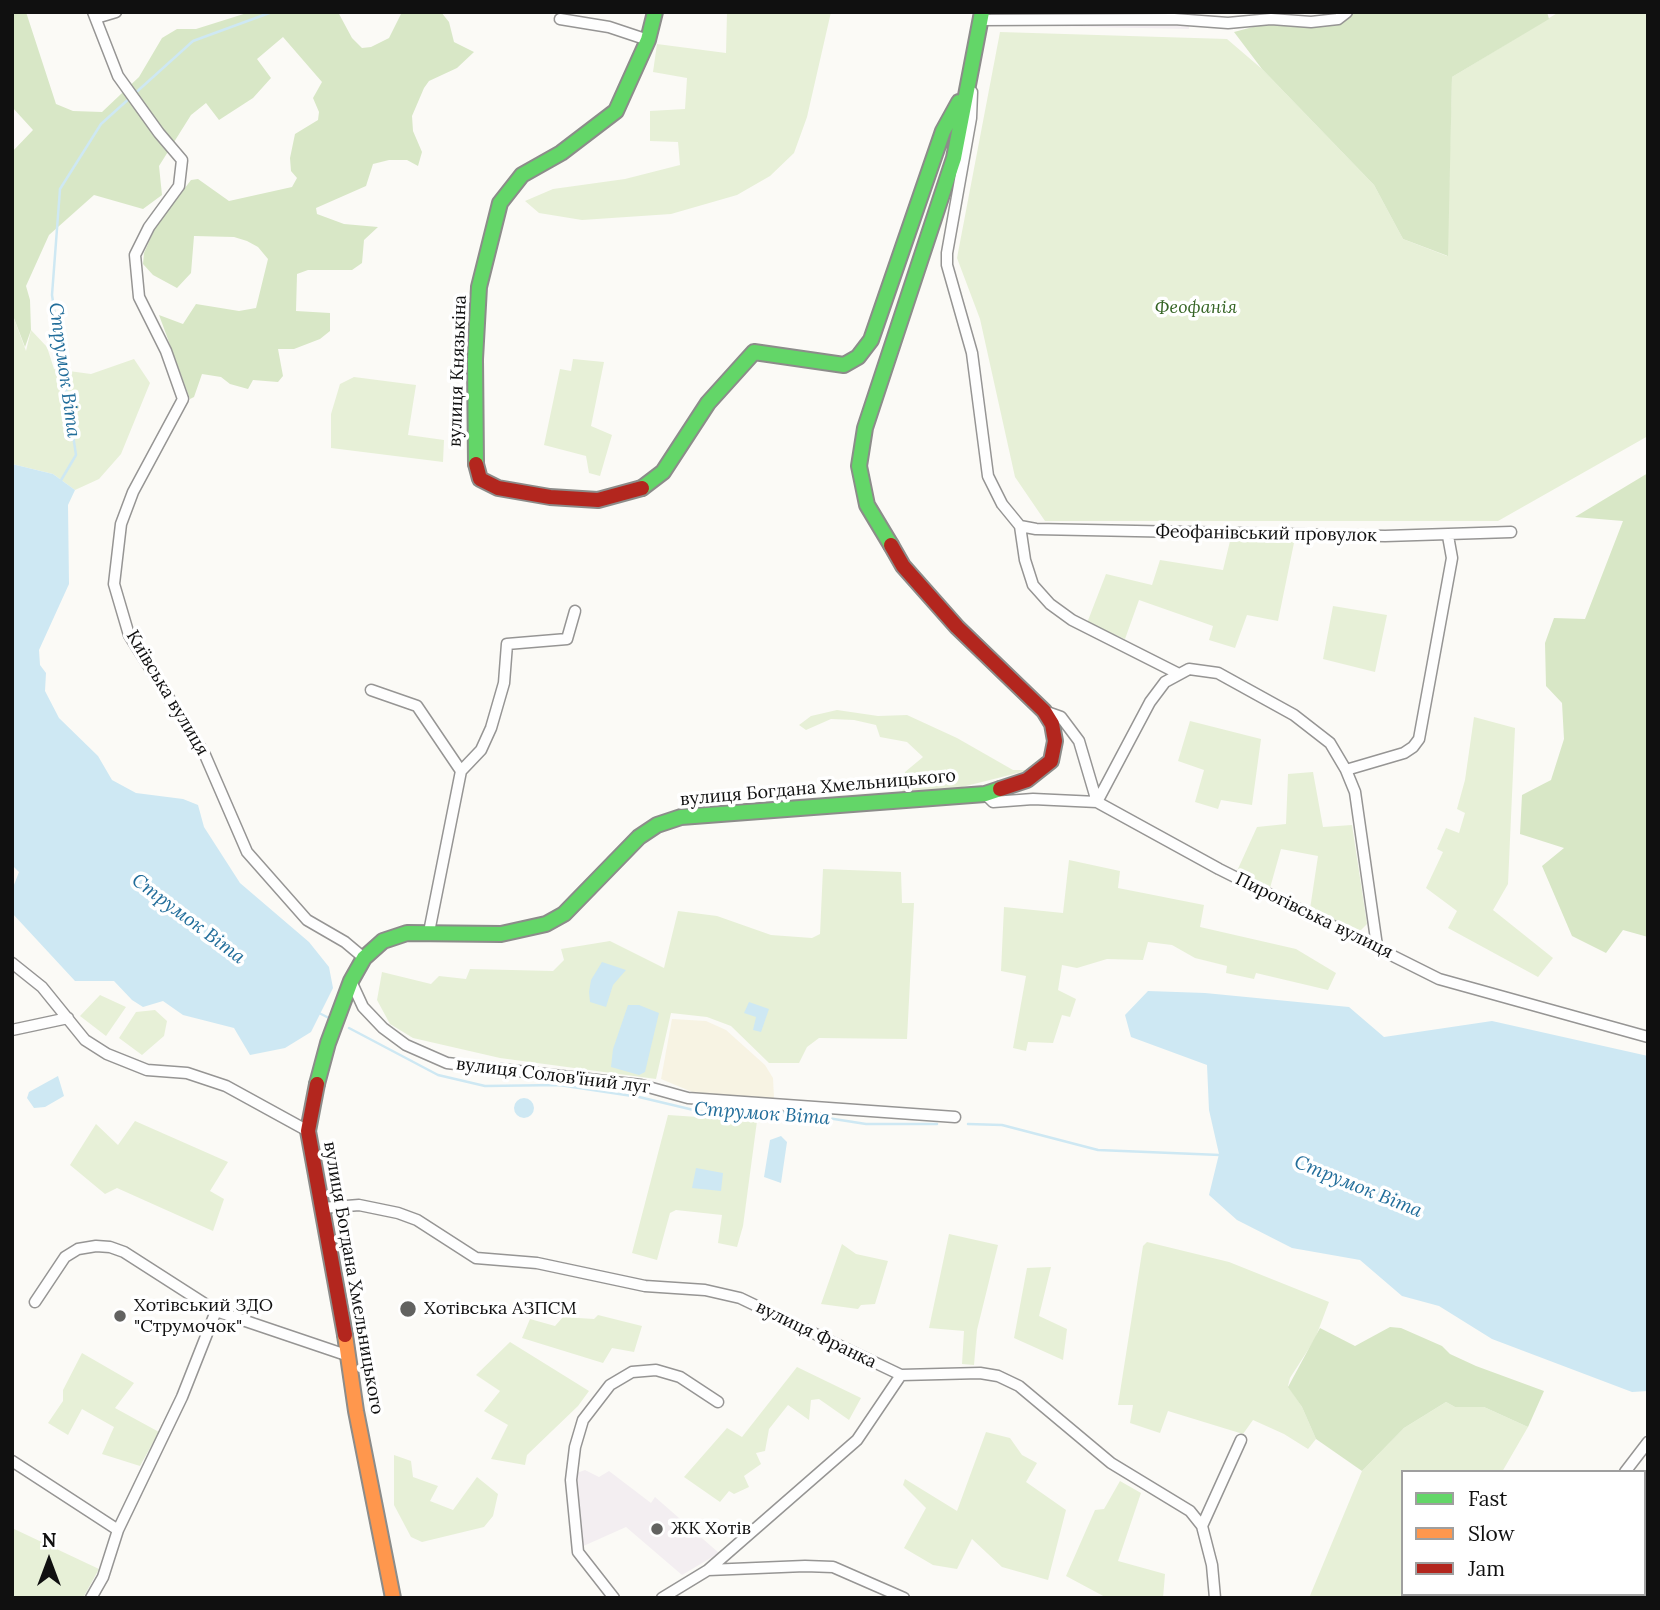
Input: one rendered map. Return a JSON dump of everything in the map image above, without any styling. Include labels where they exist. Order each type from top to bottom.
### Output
[{"type":"street","points":[[95,15],[116,12]]},
{"type":"street","name":"вулиця Князькіна","points":[[654,12],[648,40],[616,111],[561,153],[522,175],[500,203],[479,287],[475,359],[475,459],[480,479],[498,488],[550,497],[598,499],[639,490],[663,472],[708,403],[754,352],[844,365],[858,357],[871,340],[943,131],[965,92]]},
{"type":"street","points":[[981,16],[1174,19],[1228,23],[1271,19],[1311,22],[1338,19],[1348,12]]},
{"type":"street","name":"Київська вулиця","points":[[95,15],[118,76],[182,160],[179,186],[149,227],[135,255],[139,297],[166,351],[183,399],[133,492],[121,524],[114,584],[129,635],[205,755],[247,852],[307,920],[345,942],[364,958]]},
{"type":"street","name":"вулиця Богдана Хмельницького","points":[[393,1598],[356,1411],[349,1356],[309,1131],[314,1093],[328,1043],[351,981],[364,958],[392,937],[429,932],[500,934],[546,924],[564,914],[639,837],[657,825],[681,817],[985,794],[1027,780],[1051,761],[1055,741],[1052,724],[1044,710],[957,627],[903,566],[866,505],[859,466],[865,428],[880,376],[954,158],[981,16]]},
{"type":"street","points":[[560,19],[609,27],[648,40]]},
{"type":"street","points":[[975,46],[971,118],[948,235],[947,265],[972,353],[988,476],[1002,504],[1020,526],[1025,560],[1033,585],[1051,604],[1072,620],[1179,674]]},
{"type":"street","name":"Феофанівський провулок","points":[[1020,526],[1064,530],[1448,536],[1511,533]]},
{"type":"street","points":[[1346,770],[1404,753],[1419,739],[1452,558],[1448,536]]},
{"type":"street","points":[[429,932],[461,771],[481,750],[491,728],[504,683],[507,644],[567,639],[575,611]]},
{"type":"street","points":[[1097,802],[1150,702],[1165,682],[1189,669],[1218,673],[1294,715],[1329,743],[1346,770],[1355,792],[1377,946]]},
{"type":"street","points":[[371,690],[417,705],[461,771]]},
{"type":"street","points":[[1044,710],[1061,717],[1079,741],[1097,802]]},
{"type":"street","points":[[985,794],[993,802],[1033,799],[1097,802]]},
{"type":"street","name":"Пирогівська вулиця","points":[[1097,802],[1219,869],[1377,946],[1438,979],[1648,1037]]},
{"type":"street","points":[[12,963],[42,987],[85,1040],[107,1055],[147,1070],[187,1073],[226,1086],[309,1131]]},
{"type":"street","name":"вулиця Солов'їний луг","points":[[351,981],[363,1007],[383,1028],[406,1045],[447,1063],[641,1085],[699,1100],[955,1117]]},
{"type":"street","points":[[12,1030],[68,1018]]},
{"type":"street","name":"вулиця Франка","points":[[322,1208],[359,1205],[398,1213],[417,1220],[476,1258],[537,1263],[645,1286],[705,1290],[740,1298],[901,1375],[980,1373],[998,1376],[1019,1386],[1111,1463],[1190,1511],[1202,1526]]},
{"type":"street","points":[[35,1302],[65,1258],[78,1250],[96,1246],[124,1252],[216,1311],[349,1356]]},
{"type":"street","points":[[91,1598],[103,1577],[118,1530],[183,1396],[216,1311]]},
{"type":"street","points":[[614,1598],[578,1552],[571,1479],[575,1447],[583,1420],[610,1385],[632,1372],[656,1370],[681,1377],[718,1402]]},
{"type":"street","points":[[662,1598],[708,1570],[857,1440],[901,1375]]},
{"type":"street","points":[[1215,1598],[1212,1565],[1202,1526],[1241,1440]]},
{"type":"street","points":[[1627,1470],[1648,1442]]},
{"type":"street","points":[[12,1461],[118,1530]]},
{"type":"street","points":[[708,1570],[834,1567],[904,1598]]},
{"type":"shaded area","points":[[1002,12],[1188,12],[1189,29],[999,25]]},
{"type":"shaded area","points":[[672,1019],[706,1021],[726,1030],[765,1065],[773,1078],[774,1098],[702,1096],[661,1079]]},
{"type":"shaded area","points":[[585,1470],[599,1477],[609,1471],[651,1503],[655,1497],[719,1553],[682,1575],[626,1527],[579,1548],[574,1474]]},
{"type":"green space","points":[[12,12],[26,12],[56,104],[73,111],[102,112],[139,77],[162,38],[177,29],[196,29],[250,12],[338,12],[352,38],[362,48],[371,47],[389,38],[402,12],[441,12],[449,22],[454,42],[474,52],[457,68],[429,81],[424,88],[412,116],[413,131],[422,152],[418,166],[407,160],[389,160],[373,164],[366,186],[316,208],[317,214],[344,224],[378,227],[364,240],[362,263],[352,270],[308,270],[297,274],[296,311],[330,313],[330,331],[320,339],[294,349],[278,349],[283,376],[278,382],[253,380],[248,389],[230,384],[221,377],[202,374],[194,397],[190,399],[159,315],[183,324],[196,304],[239,311],[256,308],[268,259],[258,247],[247,241],[234,237],[194,236],[191,273],[177,288],[153,275],[143,264],[144,253],[156,226],[191,180],[198,179],[229,201],[292,187],[297,178],[291,171],[290,158],[295,134],[318,120],[319,112],[313,98],[322,82],[283,37],[257,59],[271,78],[253,98],[219,120],[206,103],[191,115],[159,166],[162,195],[143,209],[94,195],[49,235],[26,286],[30,300],[31,330],[25,347],[12,313],[12,152],[33,130],[12,107]]},
{"type":"green space","points":[[727,12],[831,12],[807,117],[794,153],[770,176],[737,195],[671,214],[582,220],[539,213],[525,201],[553,189],[625,179],[680,165],[678,142],[650,141],[650,111],[685,109],[687,78],[653,72],[657,44],[726,53]]},
{"type":"green space","points":[[1326,12],[1547,12],[1549,19],[1452,77],[1448,256],[1403,239],[1374,185],[1262,69],[1234,32],[1283,19],[1311,22]]},
{"type":"green space","name":"Феофанія","points":[[1559,12],[1648,12],[1648,436],[1498,521],[1045,521],[1015,477],[980,319],[957,258],[1000,32],[1227,39],[1262,69],[1374,185],[1403,239],[1447,256],[1452,77]]},
{"type":"green space","points":[[12,313],[26,351],[31,330],[47,347],[54,369],[91,374],[134,359],[150,383],[121,454],[99,479],[75,490],[53,474],[12,464]]},
{"type":"green space","points":[[573,359],[604,362],[591,426],[612,435],[600,476],[589,473],[586,456],[544,445],[560,369],[571,371]]},
{"type":"green space","points":[[354,377],[416,385],[408,435],[444,440],[443,462],[331,448],[331,414],[340,384]]},
{"type":"green space","points":[[1648,473],[1648,937],[1623,930],[1606,953],[1572,936],[1542,866],[1564,848],[1520,834],[1522,795],[1551,780],[1564,739],[1562,703],[1546,686],[1545,643],[1554,618],[1585,619],[1623,521],[1575,517]]},
{"type":"green space","points":[[1231,537],[1295,538],[1278,621],[1247,615],[1235,648],[1209,640],[1213,626],[1139,600],[1125,639],[1087,623],[1106,574],[1152,585],[1160,560],[1223,570]]},
{"type":"green space","points":[[1333,606],[1387,615],[1375,672],[1323,659]]},
{"type":"green space","points":[[837,710],[878,716],[907,715],[957,738],[1013,770],[1030,770],[942,792],[902,794],[905,772],[923,757],[907,742],[880,737],[876,725],[854,720],[831,719],[806,730],[799,725],[811,716]]},
{"type":"green space","points":[[1474,717],[1515,728],[1508,884],[1493,910],[1553,958],[1538,977],[1448,928],[1457,911],[1426,888],[1443,852],[1437,849],[1446,828],[1459,833],[1465,813],[1457,809],[1465,780]]},
{"type":"green space","points":[[1190,721],[1261,739],[1252,805],[1221,800],[1218,809],[1195,802],[1204,770],[1178,761]]},
{"type":"green space","points":[[1313,772],[1323,827],[1352,825],[1367,924],[1361,930],[1349,929],[1310,909],[1318,856],[1281,849],[1270,888],[1237,871],[1257,827],[1286,824],[1288,774]]},
{"type":"green space","points":[[1069,860],[1120,871],[1118,888],[1204,905],[1200,927],[1296,949],[1336,973],[1328,990],[1256,973],[1254,979],[1226,973],[1227,966],[1195,958],[1172,945],[1148,942],[1143,960],[1107,959],[1077,968],[1062,965],[1058,990],[1076,999],[1070,1017],[1062,1015],[1053,1043],[1028,1042],[1026,1051],[1013,1048],[1026,976],[1001,971],[1004,907],[1063,913]]},
{"type":"green space","points":[[823,869],[901,872],[902,903],[914,903],[907,1039],[819,1038],[807,1047],[799,1063],[769,1063],[731,1026],[707,1017],[671,1013],[656,1079],[500,1058],[413,1038],[390,1024],[377,1000],[382,972],[431,984],[439,976],[466,979],[470,969],[553,971],[564,960],[561,949],[610,941],[664,968],[678,911],[717,916],[771,935],[812,938],[820,934]]},
{"type":"green space","points":[[100,995],[126,1007],[106,1036],[80,1016]]},
{"type":"green space","points":[[155,1010],[167,1021],[164,1036],[142,1055],[119,1038],[136,1012]]},
{"type":"green space","points":[[668,1115],[757,1121],[743,1226],[737,1247],[718,1243],[722,1215],[676,1210],[670,1213],[657,1260],[632,1253]]},
{"type":"green space","points":[[135,1121],[228,1162],[210,1191],[224,1199],[213,1231],[117,1188],[105,1194],[70,1165],[96,1124],[118,1145]]},
{"type":"green space","points":[[949,1234],[998,1245],[977,1330],[974,1365],[962,1364],[964,1331],[929,1328]]},
{"type":"green space","points":[[1147,1242],[1229,1262],[1329,1302],[1315,1339],[1290,1378],[1288,1386],[1302,1407],[1316,1439],[1308,1449],[1253,1420],[1243,1434],[1168,1411],[1160,1433],[1130,1423],[1133,1405],[1118,1405],[1143,1246]]},
{"type":"green space","points":[[842,1244],[856,1254],[888,1261],[875,1304],[861,1305],[858,1309],[821,1304]]},
{"type":"green space","points":[[1051,1267],[1039,1316],[1067,1329],[1063,1360],[1014,1338],[1027,1268]]},
{"type":"green space","points":[[598,1315],[642,1326],[634,1352],[612,1348],[603,1363],[522,1338],[530,1319],[555,1326],[563,1317],[594,1319]]},
{"type":"green space","points":[[1390,1327],[1401,1328],[1442,1346],[1450,1354],[1476,1366],[1544,1391],[1528,1427],[1484,1407],[1455,1407],[1446,1402],[1404,1428],[1362,1471],[1316,1439],[1302,1407],[1288,1387],[1320,1328],[1355,1346]]},
{"type":"green space","points":[[510,1342],[589,1391],[578,1406],[527,1455],[525,1465],[491,1459],[508,1425],[484,1411],[500,1391],[476,1375]]},
{"type":"green space","points":[[82,1353],[134,1383],[115,1408],[159,1432],[140,1466],[102,1454],[114,1427],[82,1409],[68,1435],[48,1423],[63,1401],[63,1390]]},
{"type":"green space","points":[[797,1367],[861,1398],[849,1420],[819,1399],[811,1400],[809,1420],[788,1405],[769,1429],[765,1451],[756,1453],[761,1464],[744,1476],[749,1487],[734,1494],[729,1491],[720,1502],[684,1477],[727,1428],[742,1437]]},
{"type":"green space","points":[[1446,1402],[1455,1407],[1484,1407],[1528,1427],[1503,1470],[1401,1470],[1401,1596],[1443,1598],[1309,1598],[1362,1471],[1404,1428]]},
{"type":"green space","points":[[986,1432],[1010,1438],[1022,1455],[1037,1463],[1026,1482],[1066,1510],[1048,1580],[1002,1567],[972,1539],[957,1569],[933,1565],[904,1548],[926,1508],[903,1485],[905,1479],[957,1511]]},
{"type":"green space","points":[[394,1455],[411,1461],[413,1477],[438,1486],[430,1501],[453,1510],[477,1477],[498,1494],[493,1516],[484,1527],[422,1542],[411,1537],[394,1505]]},
{"type":"green space","points":[[1120,1481],[1141,1493],[1118,1561],[1165,1574],[1163,1598],[1107,1598],[1066,1576],[1095,1510],[1104,1509]]},
{"type":"green space","points":[[12,1528],[99,1569],[83,1598],[12,1598]]},
{"type":"water","points":[[12,464],[53,474],[75,490],[68,505],[69,584],[39,650],[40,665],[46,673],[45,691],[59,718],[98,756],[112,780],[136,793],[183,799],[198,805],[204,827],[240,883],[309,942],[329,967],[333,988],[311,1032],[285,1048],[250,1055],[234,1028],[183,1015],[163,1001],[143,1007],[132,1000],[114,981],[75,981],[12,913],[12,890],[19,872],[12,865]]},
{"type":"water","points":[[602,962],[626,970],[613,985],[606,1007],[590,1002],[589,992],[591,980]]},
{"type":"water","points":[[1148,991],[1205,993],[1349,1007],[1384,1037],[1492,1021],[1648,1056],[1648,1391],[1632,1392],[1492,1339],[1439,1306],[1402,1296],[1360,1260],[1292,1248],[1237,1220],[1209,1195],[1219,1154],[1209,1110],[1207,1065],[1131,1037],[1125,1015]]},
{"type":"water","points":[[749,1002],[769,1009],[761,1032],[753,1030],[756,1017],[744,1013]]},
{"type":"water","points":[[628,1005],[639,1005],[659,1013],[645,1072],[639,1075],[611,1067],[613,1049]]},
{"type":"water","points":[[58,1076],[64,1096],[45,1107],[34,1108],[27,1098],[29,1092]]},
{"type":"water","points":[[524,1098],[531,1101],[534,1108],[531,1115],[524,1118],[517,1115],[514,1108],[517,1101]]},
{"type":"water","points":[[781,1136],[787,1142],[781,1183],[764,1177],[770,1140]]},
{"type":"water","points":[[696,1168],[723,1173],[721,1191],[692,1188]]},
{"type":"waterway","name":"Струмок Віта","points":[[60,482],[76,455],[52,295],[60,189],[101,124],[193,41],[272,12]]},
{"type":"waterway","name":"Струмок Віта","points":[[317,1012],[329,1018]]},
{"type":"waterway","name":"Струмок Віта","points":[[349,1028],[438,1075],[485,1086],[559,1085],[639,1097],[702,1112],[789,1112],[866,1124],[937,1124]]},
{"type":"waterway","name":"Струмок Віта","points":[[968,1124],[1002,1125],[1098,1150],[1220,1155]]},
{"type":"traffic: fast","points":[[476,464],[475,359],[479,287],[500,203],[522,175],[561,153],[616,111],[648,40],[655,12]]},
{"type":"traffic: fast","points":[[891,545],[867,505],[859,466],[865,428],[954,158],[982,12]]},
{"type":"traffic: fast","points":[[642,488],[663,472],[708,403],[754,352],[844,365],[858,357],[871,340],[943,131],[959,102]]},
{"type":"traffic: fast","points":[[317,1084],[328,1043],[351,981],[364,958],[383,941],[407,933],[501,934],[546,924],[564,914],[639,837],[657,825],[681,817],[985,794],[1000,789]]},
{"type":"traffic: slow","points":[[345,1335],[356,1411],[393,1598]]},
{"type":"traffic: jam","points":[[476,464],[480,479],[498,488],[550,497],[598,500],[642,488]]},
{"type":"traffic: jam","points":[[891,545],[903,566],[957,627],[1044,711],[1052,724],[1055,741],[1051,761],[1027,780],[1000,789]]},
{"type":"traffic: jam","points":[[317,1084],[308,1131],[345,1335]]},
{"type":"place","name":"Хотівська АЗПСМ","points":[[408,1309]]},
{"type":"place","name":"Хотівський ЗДО \"Струмочок\"","points":[[120,1316]]},
{"type":"place","name":"ЖК Хотів","points":[[657,1529]]}]
